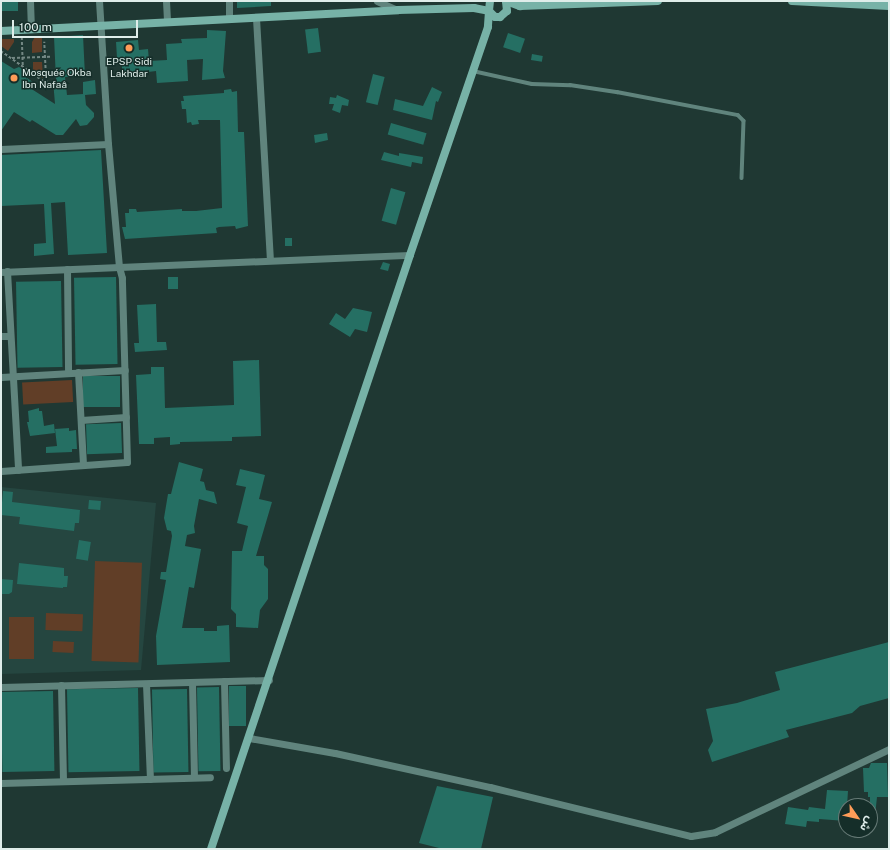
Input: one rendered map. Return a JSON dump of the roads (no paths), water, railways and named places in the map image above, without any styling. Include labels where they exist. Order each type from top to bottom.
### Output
[{"type":"main road","points":[[506,1],[520,6],[658,1]]},
{"type":"main road","points":[[487,31],[508,7],[506,1]]},
{"type":"main road","points":[[792,1],[889,6]]},
{"type":"main road","points":[[211,849],[269,680],[410,255],[487,31],[489,24],[490,2],[474,8]]},
{"type":"main road","points":[[1,31],[398,10],[474,8],[489,11],[496,17],[520,6]]},
{"type":"street","points":[[30,1],[31,29]]},
{"type":"street","points":[[1,471],[127,462],[122,278],[119,267],[108,144],[99,1]]},
{"type":"street","points":[[166,1],[167,22]]},
{"type":"street","points":[[229,1],[229,19]]},
{"type":"street","points":[[377,1],[398,10]]},
{"type":"street","points":[[256,18],[270,260]]},
{"type":"street","points":[[1,149],[108,144]]},
{"type":"street","points":[[18,470],[13,376],[4,272],[410,255]]},
{"type":"street","points":[[67,269],[68,373]]},
{"type":"street","points":[[1,336],[10,336]]},
{"type":"street","points":[[1,377],[125,370]]},
{"type":"street","points":[[78,372],[83,465]]},
{"type":"street","points":[[81,420],[126,417]]},
{"type":"street","points":[[1,687],[269,680]]},
{"type":"street","points":[[224,681],[226,768]]},
{"type":"street","points":[[192,682],[194,777]]},
{"type":"street","points":[[146,684],[150,778]]},
{"type":"street","points":[[61,685],[63,781]]},
{"type":"street","points":[[249,738],[335,753],[691,836],[715,832],[889,749]]},
{"type":"street","points":[[1,783],[210,776]]},
{"type":"lane","points":[[473,71],[532,84],[570,85],[617,92],[738,115],[744,121],[742,178]]},
{"type":"place","name":"EPSP Sidi Lakhdar","points":[[129,48]]},
{"type":"place","name":"Mosquée Okba Ibn Nafaâ","points":[[14,78]]}]
